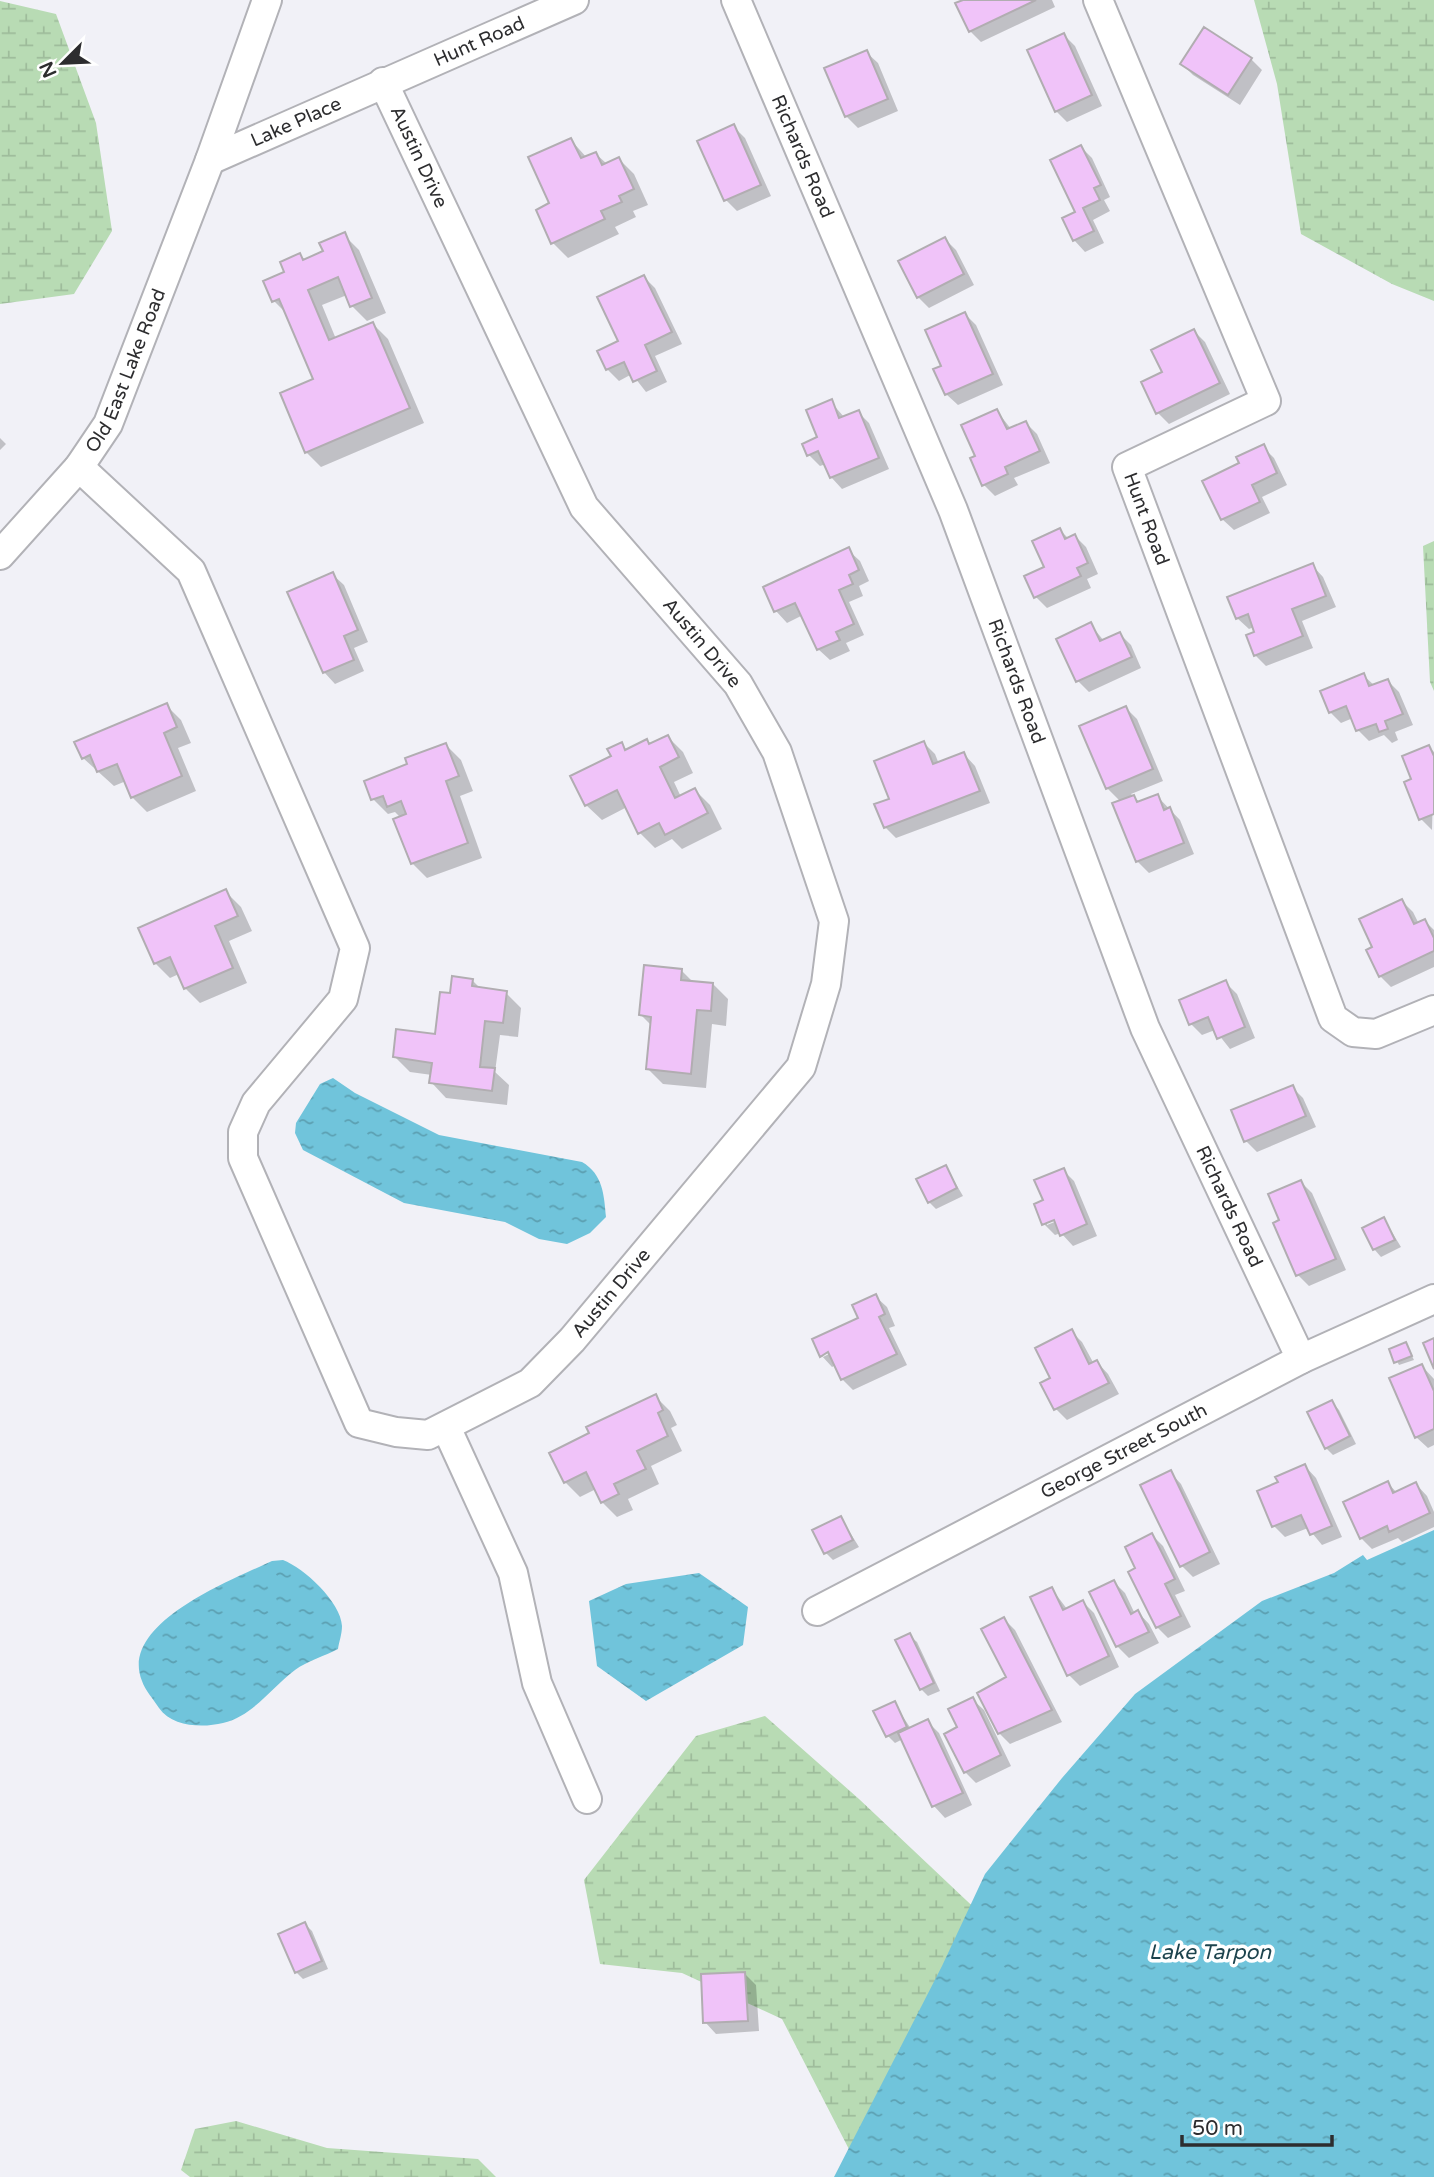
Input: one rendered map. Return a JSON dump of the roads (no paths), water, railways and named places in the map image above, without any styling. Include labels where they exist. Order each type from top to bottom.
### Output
[{"type":"street","name":"Old East Lake Road","points":[[0,555],[79,467],[108,424],[210,160],[267,0]]},
{"type":"street","name":"Hunt Road","points":[[383,82],[574,0]]},
{"type":"street","name":"Richards Road","points":[[736,0],[953,510],[1145,1028],[1301,1359]]},
{"type":"street","name":"Hunt Road","points":[[1098,0],[1266,401],[1127,467],[1333,1018],[1353,1032],[1376,1034],[1434,1010]]},
{"type":"street","name":"Lake Place","points":[[210,160],[383,82]]},
{"type":"street","name":"Austin Drive","points":[[79,467],[191,571],[355,948],[343,999],[256,1103],[243,1132],[243,1158],[359,1423],[396,1433],[428,1435],[530,1383],[589,1320],[801,1067],[826,984],[834,921],[777,752],[738,684],[584,507],[383,82]]},
{"type":"street","name":"George Street South","points":[[817,1611],[1301,1359],[1434,1299]]},
{"type":"street","points":[[446,1427],[513,1573],[534,1675],[587,1799]]},
{"type":"water","points":[[333,1078],[355,1093],[439,1135],[582,1162],[598,1179],[606,1217],[590,1233],[567,1244],[539,1239],[505,1222],[404,1203],[303,1150],[295,1133],[296,1123],[320,1084]]},
{"type":"water","name":"Lake Tarpon","points":[[1434,1530],[1434,2177],[834,2177],[942,1966],[985,1874],[1062,1778],[1135,1694],[1262,1601],[1334,1573],[1363,1555],[1367,1560]]},
{"type":"water","points":[[283,1560],[311,1578],[335,1607],[342,1626],[338,1649],[295,1670],[253,1708],[234,1719],[215,1725],[197,1725],[180,1722],[165,1714],[142,1681],[139,1660],[147,1640],[163,1622],[184,1606],[232,1579],[272,1561]]},
{"type":"water","points":[[699,1573],[748,1607],[743,1645],[646,1701],[597,1666],[589,1601],[626,1584]]}]
